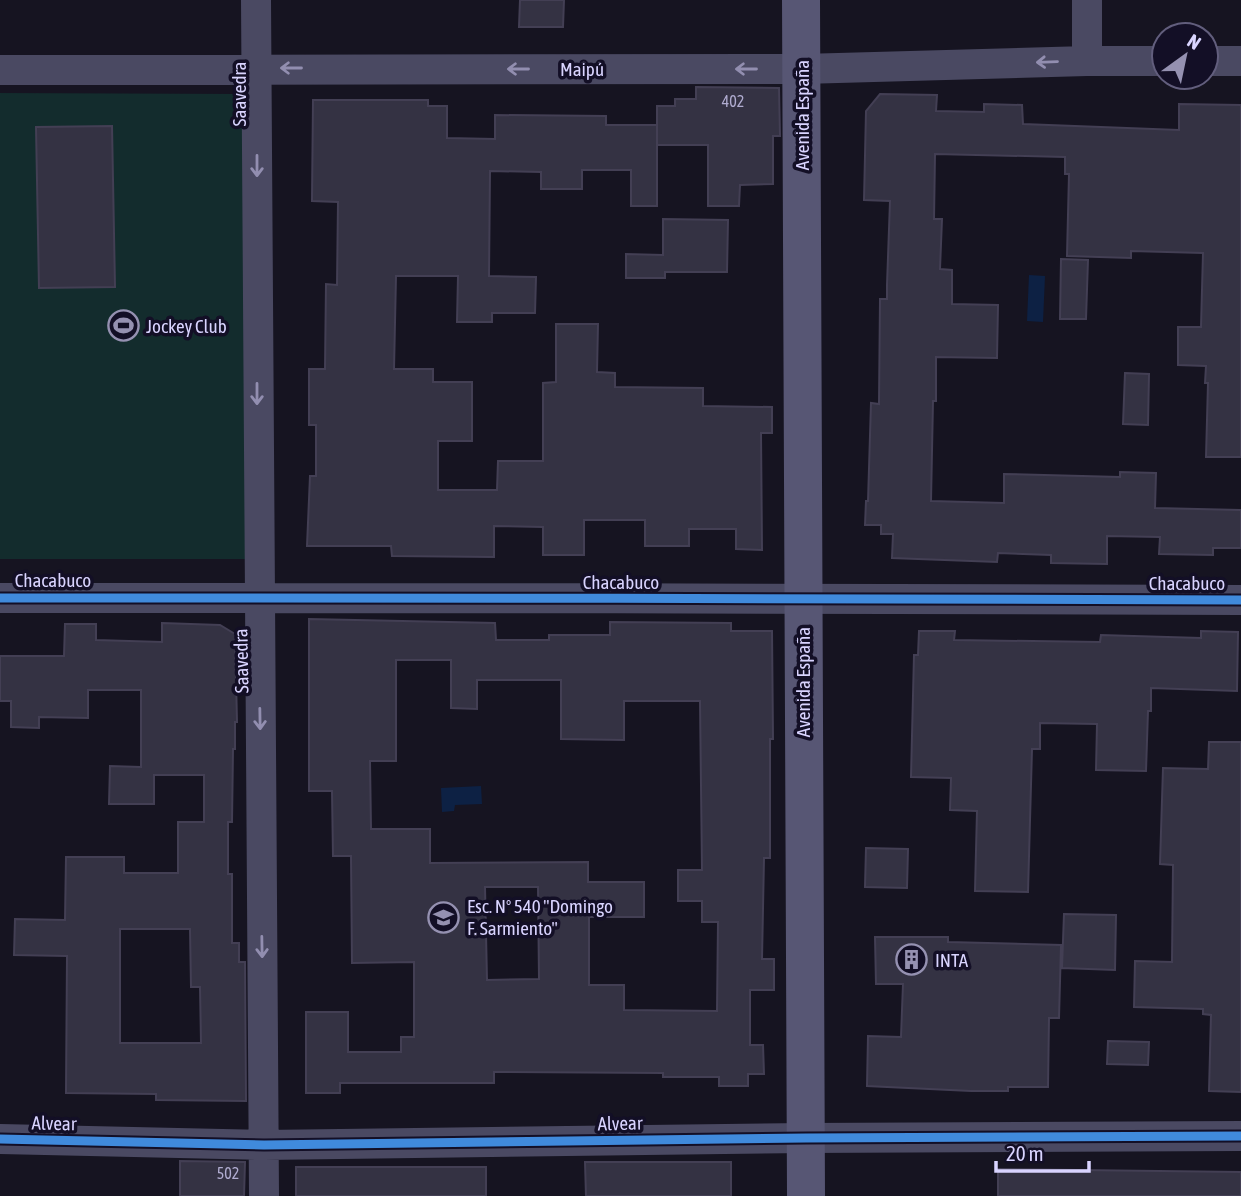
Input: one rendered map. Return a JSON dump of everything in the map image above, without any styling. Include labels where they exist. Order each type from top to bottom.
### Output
[{"type":"main road","name":"Avenida España","points":[[801,0],[806,1196]]},
{"type":"street","name":"Saavedra","points":[[256,0],[264,1196]]},
{"type":"street","points":[[1087,0],[1087,61]]},
{"type":"street","name":"Maipú","points":[[0,70],[802,69],[1150,61]]},
{"type":"street","points":[[1220,61],[1241,61]]},
{"type":"street","name":"Chacabuco","points":[[0,598],[258,596],[802,601],[1241,600]]},
{"type":"street","name":"Alvear","points":[[0,1139],[264,1145],[1241,1136]]},
{"type":"green space","name":"Jockey Club","points":[[0,93],[245,94],[247,559],[0,559]]},
{"type":"water","points":[[1029,275],[1045,276],[1043,322],[1027,321]]},
{"type":"water","points":[[481,786],[482,804],[455,805],[454,811],[442,812],[441,788]]},
{"type":"building","points":[[520,0],[564,0],[563,27],[519,27]]},
{"type":"building","points":[[696,87],[779,88],[780,136],[773,136],[773,184],[740,185],[739,206],[708,206],[708,145],[657,145],[657,106],[675,106],[675,99],[696,99]]},
{"type":"building","points":[[880,94],[937,95],[936,111],[984,112],[984,104],[1022,105],[1023,124],[1179,130],[1179,104],[1241,105],[1241,457],[1206,457],[1206,366],[1178,365],[1178,327],[1201,327],[1203,253],[1131,251],[1131,258],[1067,256],[1069,174],[1065,174],[1065,157],[935,154],[934,219],[942,219],[940,269],[952,270],[952,304],[998,305],[997,358],[936,357],[931,501],[1004,503],[1004,474],[1120,477],[1120,472],[1156,473],[1155,508],[1241,510],[1241,548],[1213,548],[1213,555],[1159,554],[1160,537],[1107,536],[1107,564],[1051,563],[1051,555],[998,553],[997,562],[892,558],[893,534],[881,534],[881,525],[865,525],[871,403],[879,404],[880,299],[887,299],[890,201],[864,200],[866,111]]},
{"type":"building","points":[[313,100],[428,100],[428,106],[447,106],[447,138],[495,139],[495,115],[606,116],[606,125],[657,125],[657,206],[631,206],[631,170],[582,170],[582,189],[541,189],[541,172],[490,171],[489,276],[536,277],[535,313],[492,313],[492,322],[457,322],[458,276],[396,276],[394,369],[433,369],[433,382],[472,382],[472,441],[438,441],[438,490],[497,490],[498,461],[543,461],[543,383],[556,382],[556,324],[598,324],[597,372],[615,373],[615,387],[703,388],[703,406],[772,407],[772,433],[761,433],[762,550],[736,549],[736,529],[689,529],[689,546],[645,546],[645,520],[584,520],[584,555],[543,555],[543,527],[494,526],[494,557],[392,556],[391,546],[307,546],[310,476],[316,476],[316,425],[309,425],[309,369],[325,369],[326,284],[337,285],[338,202],[312,201]]},
{"type":"building","points":[[112,126],[115,287],[39,288],[36,127]]},
{"type":"building","points":[[663,219],[728,220],[727,272],[665,272],[665,278],[626,278],[626,254],[663,255]]},
{"type":"building","points":[[1061,259],[1088,260],[1086,319],[1060,319]]},
{"type":"building","points":[[1125,373],[1149,374],[1148,425],[1123,424]]},
{"type":"building","points":[[309,619],[495,623],[496,640],[549,640],[549,635],[610,635],[610,622],[731,623],[731,631],[772,631],[770,858],[764,858],[762,959],[774,959],[774,990],[750,990],[750,1045],[763,1045],[764,1074],[748,1074],[748,1086],[719,1086],[719,1077],[663,1077],[663,1073],[494,1072],[494,1083],[340,1083],[340,1093],[306,1093],[306,1012],[348,1012],[348,1052],[401,1052],[401,1037],[414,1037],[414,962],[352,963],[351,856],[333,856],[332,791],[309,791]],"holes":[[[396,660],[451,660],[451,708],[477,709],[477,680],[561,680],[561,739],[624,740],[624,701],[700,701],[702,870],[678,870],[678,901],[702,901],[702,922],[718,922],[717,1011],[624,1010],[624,985],[589,985],[589,917],[644,917],[644,882],[588,882],[588,862],[430,863],[430,829],[371,829],[370,761],[396,761]],[[485,887],[538,887],[539,979],[487,980]]]},
{"type":"building","points":[[162,623],[220,625],[235,634],[237,722],[233,749],[232,822],[228,822],[228,874],[232,874],[232,943],[239,943],[239,962],[245,962],[246,1101],[156,1100],[156,1094],[66,1093],[67,956],[14,955],[15,919],[65,920],[66,857],[124,857],[124,873],[178,873],[178,822],[204,822],[204,775],[154,775],[154,804],[109,804],[110,766],[141,767],[141,690],[88,690],[88,718],[39,717],[39,728],[11,727],[11,701],[0,701],[0,656],[64,656],[65,624],[96,624],[96,640],[162,642]],"holes":[[[120,929],[190,929],[191,987],[200,987],[201,1043],[120,1043]]]},
{"type":"building","points":[[919,631],[955,631],[954,640],[1100,642],[1101,635],[1201,638],[1201,631],[1238,632],[1237,691],[1151,688],[1146,771],[1096,770],[1097,724],[1040,723],[1040,749],[1032,749],[1028,892],[975,891],[977,811],[950,810],[951,778],[911,777],[914,655],[918,655]]},
{"type":"building","points":[[1209,742],[1241,742],[1241,1092],[1209,1091],[1211,1015],[1203,1014],[1203,1009],[1134,1007],[1135,961],[1172,962],[1173,865],[1160,864],[1163,768],[1208,769]]},
{"type":"building","points":[[866,848],[908,849],[907,888],[865,887]]},
{"type":"building","points":[[1064,914],[1116,915],[1115,970],[1062,968]]},
{"type":"building","points":[[875,937],[948,937],[948,942],[1061,945],[1059,1018],[1049,1018],[1048,1087],[971,1091],[867,1086],[868,1036],[901,1037],[903,984],[876,984]]},
{"type":"building","points":[[1108,1041],[1149,1042],[1148,1065],[1107,1064]]},
{"type":"building","points":[[180,1161],[245,1162],[244,1196],[180,1196]]},
{"type":"building","points":[[585,1162],[731,1162],[731,1196],[586,1196]]},
{"type":"building","points":[[296,1167],[486,1167],[486,1196],[296,1196]]},
{"type":"building","points":[[998,1169],[1241,1172],[1241,1196],[998,1196]]},
{"type":"cycle path","points":[[0,598],[1241,600]]},
{"type":"cycle path","points":[[0,1139],[264,1145],[1241,1136]]},
{"type":"place","name":"Jockey Club","points":[[123,326]]},
{"type":"place","name":"Esc. N° 540 \"Domingo F. Sarmiento\"","points":[[444,917]]},
{"type":"place","name":"INTA","points":[[912,960]]}]
